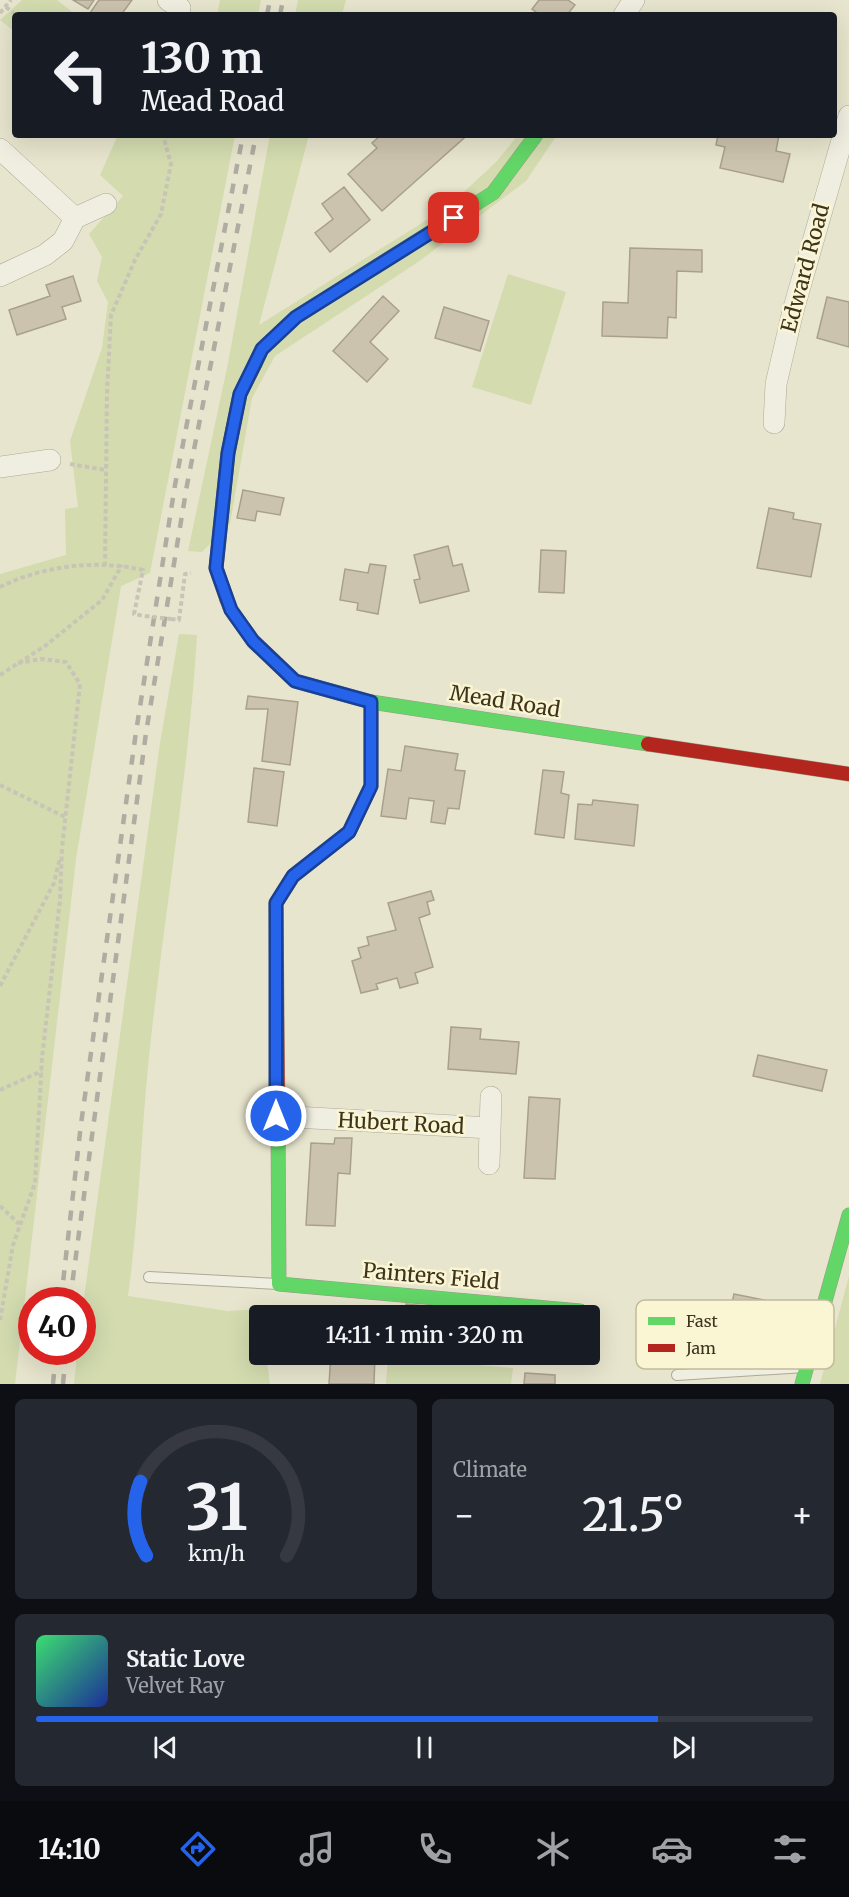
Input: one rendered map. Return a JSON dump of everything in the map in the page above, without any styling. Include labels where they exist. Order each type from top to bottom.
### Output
[{"type":"street","name":"Edward Road","points":[[774,423],[776,384],[793,311],[849,116]]},
{"type":"street","name":"Mead Road","points":[[534,138],[493,193],[296,317],[262,349],[240,394],[230,443],[220,515],[216,568],[231,610],[253,641],[295,681],[371,702],[849,774]]},
{"type":"street","points":[[0,149],[75,218]]},
{"type":"street","points":[[0,276],[45,255],[63,241],[75,218],[106,204]]},
{"type":"street","points":[[0,468],[50,460]]},
{"type":"street","points":[[279,1284],[276,903],[293,876],[349,832],[371,786],[371,702]]},
{"type":"street","points":[[489,1164],[491,1097]]},
{"type":"street","name":"Hubert Road","points":[[276,1116],[490,1128]]},
{"type":"street","points":[[825,1300],[849,1215]]},
{"type":"street","name":"Painters Field","points":[[279,1284],[513,1305]]},
{"type":"street","points":[[802,1384],[806,1369]]},
{"type":"lane","points":[[149,1277],[279,1284]]},
{"type":"lane","points":[[677,1375],[764,1369]]},
{"type":"path","points":[[0,13],[11,0]]},
{"type":"path","points":[[6,7],[12,12]]},
{"type":"path","points":[[105,566],[105,470],[111,315],[135,260],[161,214],[171,164],[164,138]]},
{"type":"path","points":[[50,460],[105,470]]},
{"type":"path","points":[[0,675],[45,646],[102,600],[122,565]]},
{"type":"path","points":[[0,587],[17,578],[72,566],[122,565],[143,570],[134,614],[179,620],[183,590]]},
{"type":"path","points":[[0,1320],[19,1225],[35,1183],[42,1071],[60,900],[62,848],[80,684],[66,662],[42,659],[18,663]]},
{"type":"path","points":[[0,785],[66,817]]},
{"type":"path","points":[[0,986],[54,883],[62,848]]},
{"type":"path","points":[[0,1090],[42,1071]]},
{"type":"path","points":[[0,1206],[19,1225]]},
{"type":"green space","points":[[22,0],[57,0],[72,12],[12,12],[12,30],[0,20]]},
{"type":"green space","points":[[220,0],[261,0],[259,12],[218,12]]},
{"type":"green space","points":[[298,0],[346,0],[343,12],[296,12]]},
{"type":"green space","points":[[117,138],[234,138],[150,573],[121,586],[76,859],[26,1287],[18,1287],[18,1358],[15,1384],[0,1384],[0,574],[66,555],[65,509],[78,507],[70,441],[102,348],[108,302],[97,281],[102,257],[89,234],[123,196],[100,175]]},
{"type":"green space","points":[[269,138],[308,138],[259,325],[449,206],[497,161],[516,138],[555,138],[526,181],[418,262],[275,356],[252,398],[230,524],[202,552],[188,551],[228,363]]},
{"type":"green space","points":[[508,274],[566,292],[531,405],[472,387]]},
{"type":"green space","points":[[179,634],[197,635],[183,786],[151,1038],[128,1296],[228,1311],[249,1310],[249,1365],[267,1365],[270,1384],[74,1384],[76,1365],[96,1365],[96,1287],[85,1287],[160,743]]},
{"type":"green space","points":[[849,1276],[849,1384],[820,1384],[824,1369],[834,1369],[834,1332]]},
{"type":"green space","points":[[387,1365],[479,1365],[513,1368],[511,1384],[386,1384]]},
{"type":"building","points":[[73,0],[94,0],[88,9]]},
{"type":"building","points":[[99,0],[132,0],[123,12],[91,12]]},
{"type":"building","points":[[539,0],[568,0],[575,5],[569,12],[536,12],[532,9]]},
{"type":"building","points":[[378,138],[464,138],[382,211],[348,174],[377,148],[372,143]]},
{"type":"building","points":[[717,138],[778,138],[776,151],[790,154],[783,182],[720,168],[725,147],[716,145]]},
{"type":"building","points":[[344,187],[370,220],[330,252],[315,233],[333,219],[322,204]]},
{"type":"building","points":[[630,248],[702,250],[702,272],[677,271],[676,318],[668,317],[667,338],[602,336],[603,302],[628,303]]},
{"type":"building","points":[[73,276],[81,301],[62,307],[66,319],[17,335],[9,310],[50,296],[46,285]]},
{"type":"building","points":[[383,296],[399,311],[370,342],[388,359],[367,382],[333,351]]},
{"type":"building","points":[[827,297],[849,302],[849,347],[817,338]]},
{"type":"building","points":[[444,307],[489,321],[480,351],[435,338]]},
{"type":"building","points":[[243,490],[284,498],[280,515],[257,511],[255,521],[237,518]]},
{"type":"building","points":[[769,508],[794,513],[793,519],[821,524],[811,577],[757,568]]},
{"type":"building","points":[[448,546],[453,566],[462,564],[469,591],[420,603],[414,580],[420,579],[414,555]]},
{"type":"building","points":[[541,550],[566,551],[564,593],[539,592]]},
{"type":"building","points":[[370,564],[386,566],[378,614],[357,610],[358,603],[340,600],[345,569],[368,573]]},
{"type":"building","points":[[248,696],[298,702],[290,765],[262,761],[268,709],[246,709]]},
{"type":"building","points":[[405,746],[458,754],[455,770],[465,771],[459,809],[448,808],[445,824],[431,822],[434,801],[409,798],[406,819],[381,816],[388,769],[401,771]]},
{"type":"building","points":[[254,768],[284,772],[277,826],[248,822]]},
{"type":"building","points":[[543,770],[564,772],[561,793],[569,795],[564,838],[535,834]]},
{"type":"building","points":[[593,800],[638,805],[634,846],[575,839],[578,804],[592,805]]},
{"type":"building","points":[[431,891],[434,900],[427,902],[430,914],[419,918],[433,967],[415,973],[418,983],[400,988],[397,978],[376,984],[378,989],[361,993],[352,961],[361,958],[358,948],[369,945],[367,937],[396,930],[388,903]]},
{"type":"building","points":[[451,1027],[481,1029],[480,1039],[519,1042],[516,1074],[448,1069]]},
{"type":"building","points":[[758,1055],[827,1070],[822,1091],[753,1076]]},
{"type":"building","points":[[529,1097],[560,1099],[555,1179],[524,1178]]},
{"type":"building","points":[[335,1138],[352,1138],[350,1174],[338,1173],[335,1226],[306,1225],[311,1143],[334,1144]]},
{"type":"building","points":[[734,1294],[764,1300],[733,1300]]},
{"type":"building","points":[[330,1365],[375,1365],[374,1384],[329,1384]]},
{"type":"building","points":[[525,1373],[555,1375],[555,1384],[524,1384]]},
{"type":"railway","points":[[268,12],[270,0]]},
{"type":"railway","points":[[281,12],[283,0]]},
{"type":"railway","points":[[62,1287],[81,1124],[136,732],[175,485],[242,138]]},
{"type":"railway","points":[[72,1287],[146,733],[187,485],[255,138]]},
{"type":"railway","points":[[53,1384],[55,1365]]},
{"type":"railway","points":[[63,1384],[65,1365]]},
{"type":"traffic: fast","points":[[255,364],[262,349],[296,317],[493,193],[534,138]]},
{"type":"traffic: fast","points":[[227,600],[231,610],[253,641],[295,681],[371,702],[648,744]]},
{"type":"traffic: fast","points":[[278,1125],[279,1284],[513,1305]]},
{"type":"traffic: fast","points":[[825,1300],[849,1215]]},
{"type":"traffic: fast","points":[[802,1384],[806,1369]]},
{"type":"traffic: jam","points":[[227,600],[216,568],[228,453],[240,394],[255,364]]},
{"type":"traffic: jam","points":[[278,1125],[276,903],[293,876],[349,832],[371,786],[371,702]]},
{"type":"traffic: jam","points":[[648,744],[849,774]]},
{"type":"route","points":[[276,1116],[276,903],[293,876],[349,832],[371,786],[371,702],[295,681],[253,641],[231,610],[216,568],[228,453],[240,394],[262,349],[296,317],[454,218]]}]
